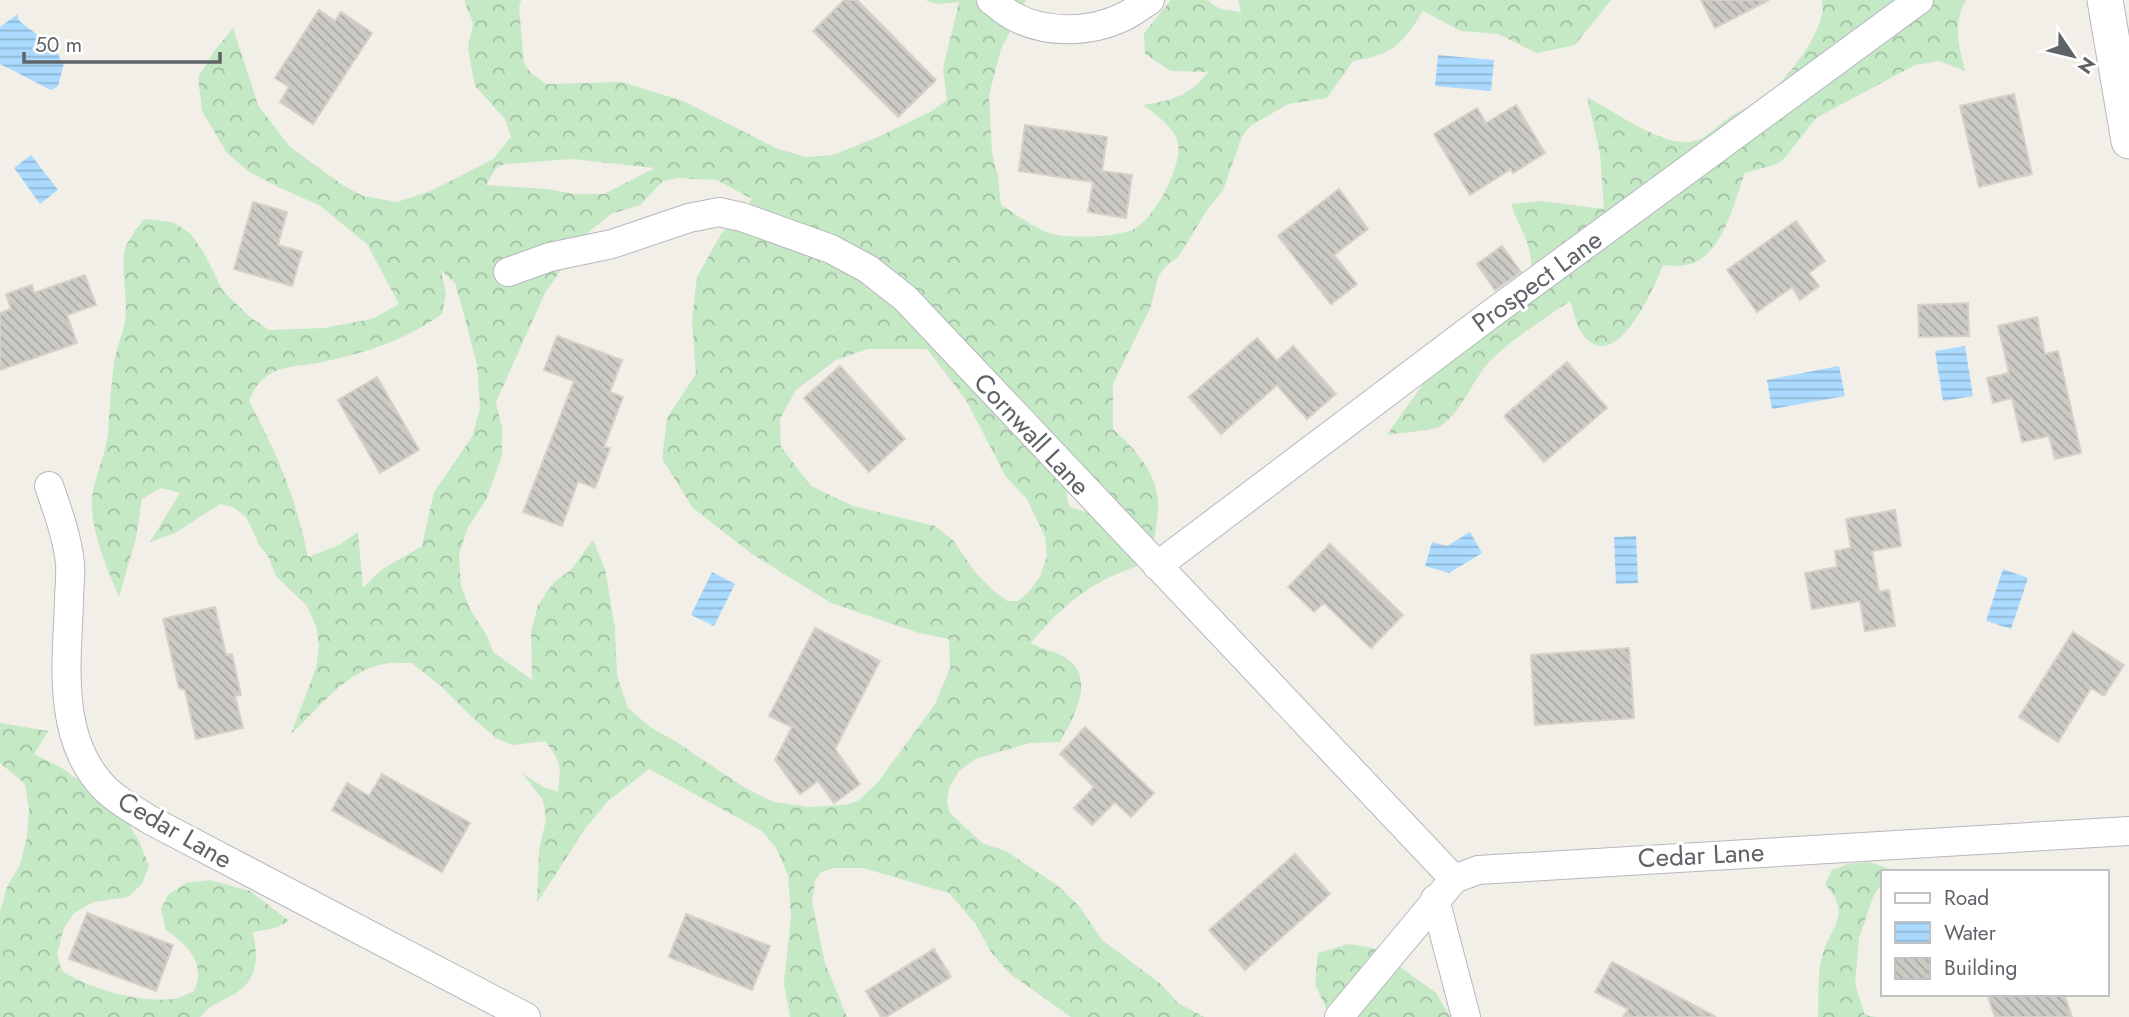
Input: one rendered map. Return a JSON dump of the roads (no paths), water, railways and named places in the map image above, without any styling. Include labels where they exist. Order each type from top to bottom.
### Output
[{"type":"street","points":[[990,0],[1013,16],[1056,29],[1085,29],[1122,18],[1150,0]]},
{"type":"street","name":"Prospect Lane","points":[[1157,566],[1491,314],[1919,0]]},
{"type":"street","points":[[2105,0],[2129,141]]},
{"type":"street","name":"Cornwall Lane","points":[[508,272],[550,257],[612,244],[688,218],[719,212],[742,217],[831,249],[868,269],[905,298],[1157,566],[1444,889],[1466,1017]]},
{"type":"street","name":"Cedar Lane","points":[[49,486],[63,524],[70,565],[67,670],[69,714],[75,741],[99,782],[114,796],[150,820],[526,1017]]},
{"type":"street","name":"Cedar Lane","points":[[1444,889],[1478,870],[2129,831]]},
{"type":"street","points":[[1339,1017],[1444,889]]},
{"type":"water","points":[[18,14],[22,23],[57,50],[64,63],[58,86],[51,90],[0,64],[0,27]]},
{"type":"water","points":[[1438,55],[1494,60],[1491,91],[1435,86]]},
{"type":"water","points":[[31,155],[58,190],[40,204],[14,168]]},
{"type":"water","points":[[1965,346],[1973,396],[1943,401],[1935,351]]},
{"type":"water","points":[[1839,366],[1845,396],[1772,409],[1767,380]]},
{"type":"water","points":[[1470,532],[1482,553],[1449,573],[1425,566],[1432,542],[1447,546]]},
{"type":"water","points":[[1636,536],[1638,583],[1616,584],[1614,537]]},
{"type":"water","points":[[2003,569],[2028,578],[2011,629],[1986,621]]},
{"type":"water","points":[[712,572],[735,584],[714,626],[691,615]]}]
